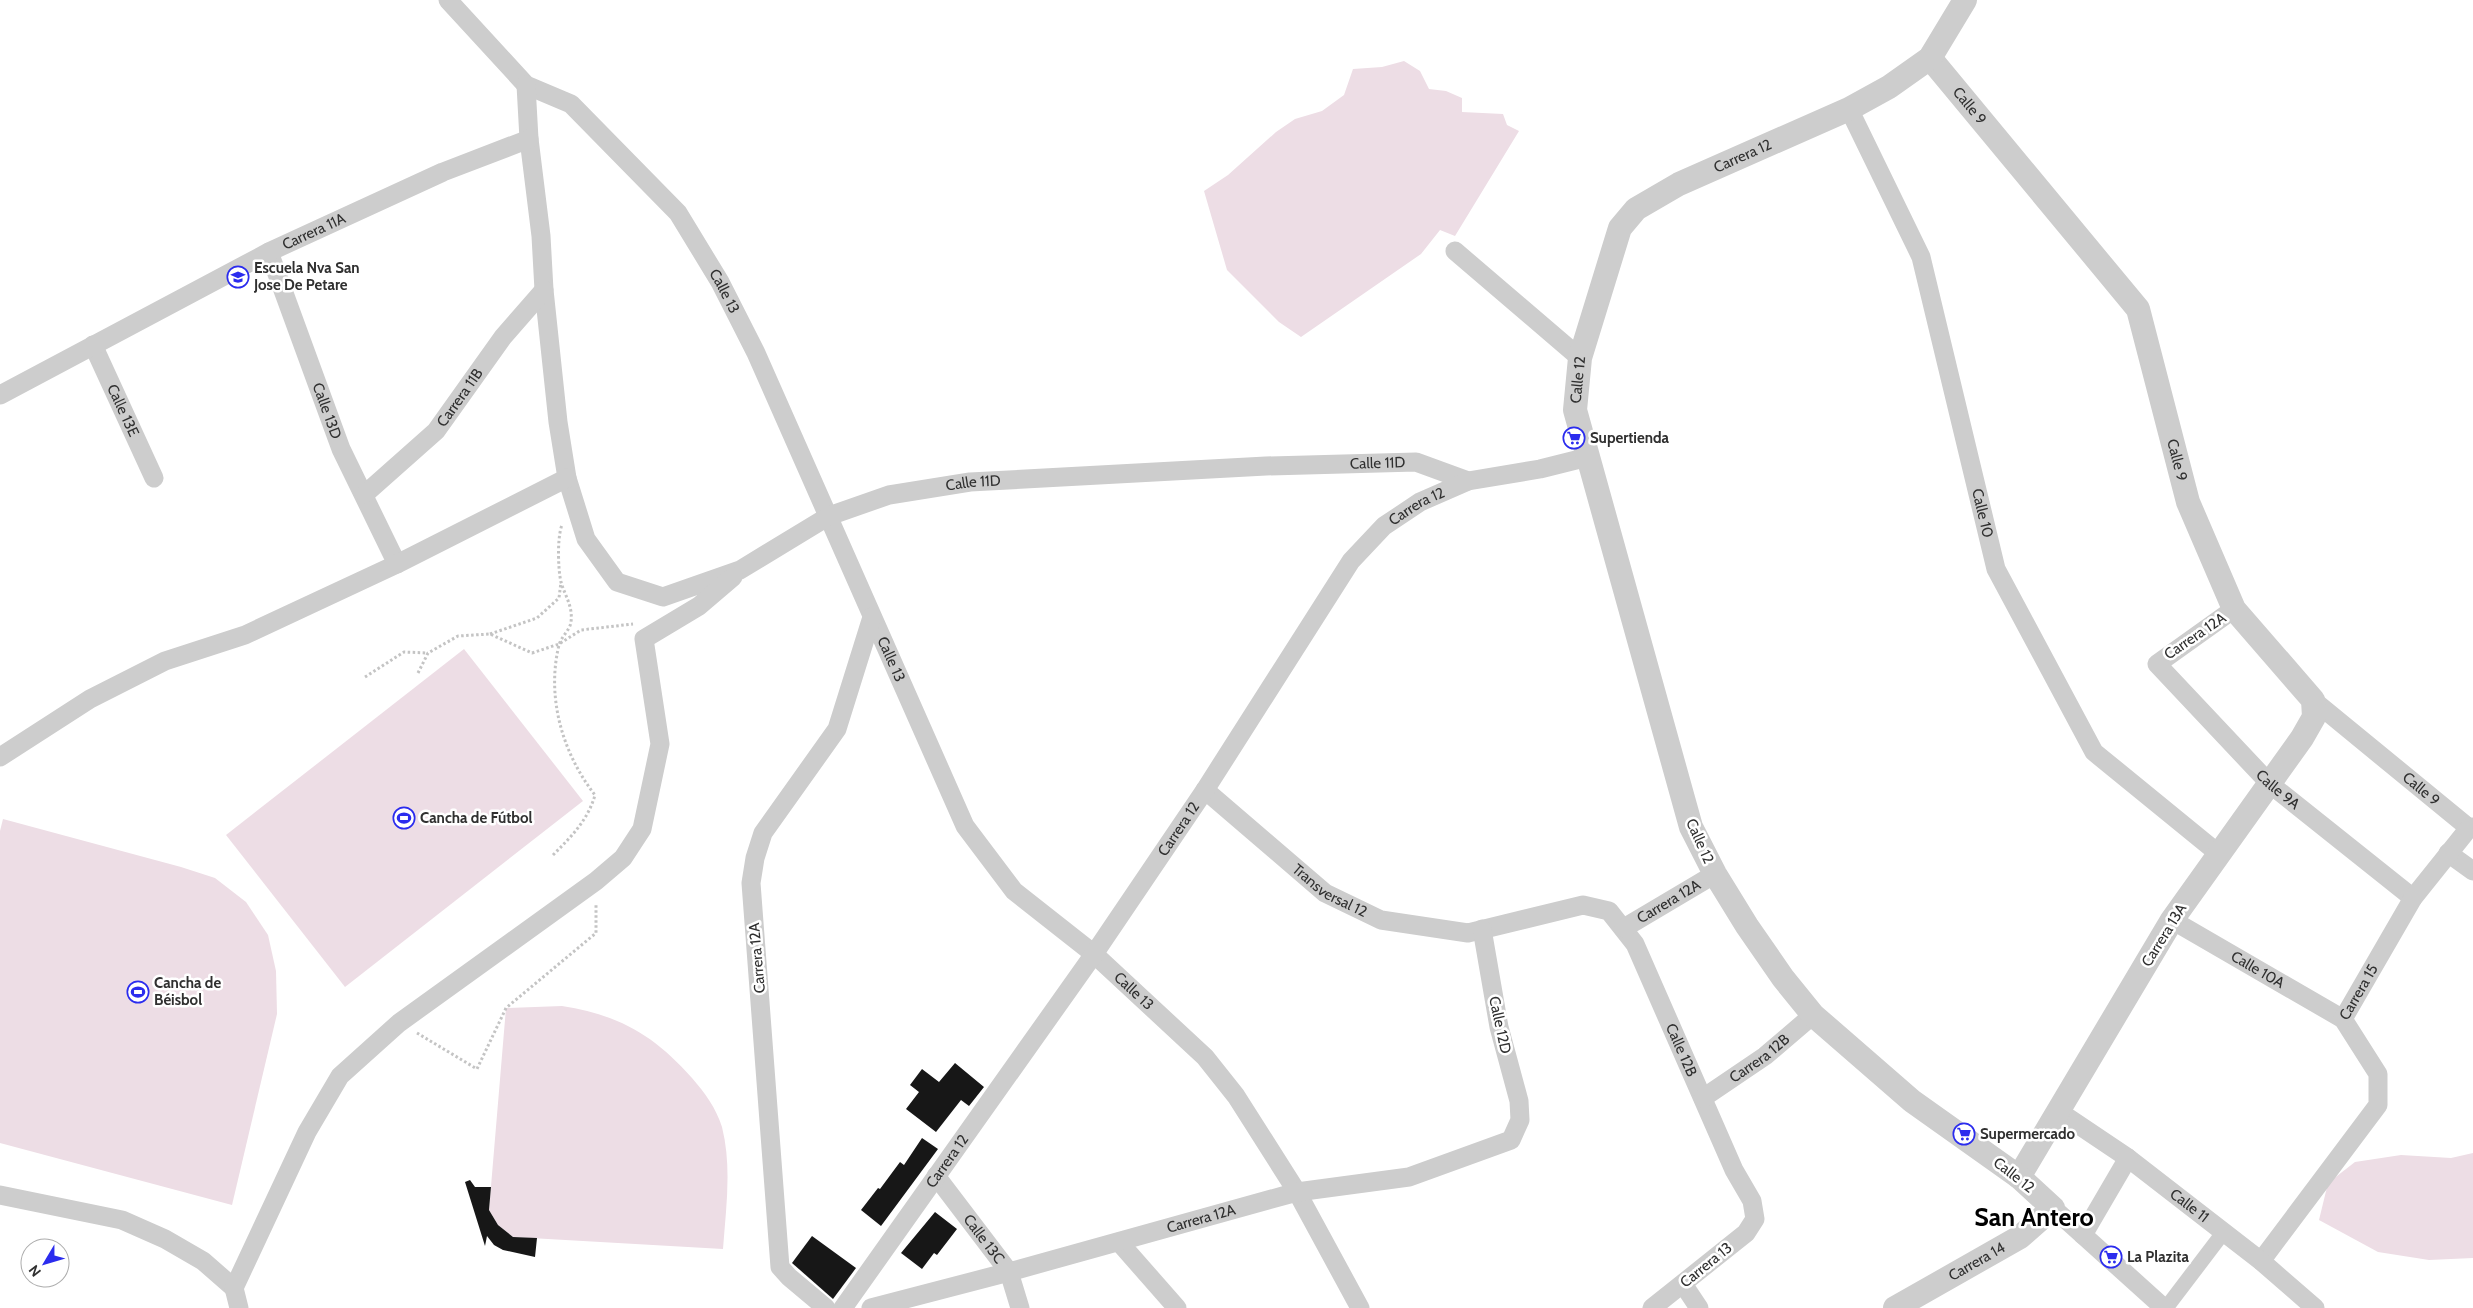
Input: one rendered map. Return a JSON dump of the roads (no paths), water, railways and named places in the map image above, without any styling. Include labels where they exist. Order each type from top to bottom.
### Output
[{"type":"street","name":"Calle 13","points":[[448,0],[526,85],[571,104],[678,213],[720,282],[756,353],[965,826],[1014,891],[1094,954],[1205,1056],[1236,1096],[1297,1192],[1360,1308]]},
{"type":"street","points":[[470,0],[472,24]]},
{"type":"street","name":"Carrera 12","points":[[1580,358],[1620,228],[1636,209],[1679,184],[1849,109],[1889,87],[1930,58],[1965,0]]},
{"type":"street","name":"Calle 9","points":[[1930,58],[2138,309],[2188,502],[2234,609],[2313,700],[2471,828]]},
{"type":"street","name":"Calle 11D","points":[[526,85],[529,139],[541,236],[544,290],[558,422],[567,478],[586,539],[617,582],[663,597],[740,570],[829,516],[889,495],[980,481],[1266,466],[1416,462],[1468,481]]},
{"type":"street","name":"Calle 10","points":[[1849,109],[1921,257],[1996,569],[2094,752],[2219,854]]},
{"type":"street","name":"Carrera 11A","points":[[0,395],[269,252],[443,172],[529,139]]},
{"type":"street","name":"Calle 12","points":[[1455,251],[1580,358],[1575,410],[1691,828],[1715,874],[1783,978],[1813,1015],[1912,1101],[2019,1177],[2165,1308]]},
{"type":"street","name":"Calle 13D","points":[[269,252],[341,449],[398,564]]},
{"type":"street","name":"Carrera 11B","points":[[364,494],[436,432],[503,337],[544,290]]},
{"type":"street","name":"Calle 13E","points":[[93,345],[154,478]]},
{"type":"street","name":"Carrera 12","points":[[842,1308],[1094,954],[1206,790],[1351,561],[1384,526],[1420,502],[1468,481],[1540,469],[1588,457]]},
{"type":"street","points":[[0,757],[90,699],[166,661],[245,635],[398,564],[567,478]]},
{"type":"street","points":[[234,1288],[307,1132],[340,1076],[399,1023],[596,881],[623,858],[642,828],[660,744],[644,639],[699,606],[740,570]]},
{"type":"street","name":"Carrera 12A","points":[[2157,664],[2234,609]]},
{"type":"street","name":"Carrera 12A","points":[[826,1308],[780,1267],[751,883],[755,858],[764,833],[837,729],[872,617]]},
{"type":"street","name":"Calle 9A","points":[[2157,664],[2270,784],[2413,898]]},
{"type":"street","name":"Carrera 13A","points":[[2019,1177],[2172,920],[2270,784],[2314,717],[2313,700]]},
{"type":"street","name":"Transversal 12","points":[[1206,790],[1324,893],[1381,920],[1468,932],[1482,929]]},
{"type":"street","name":"Carrera 15","points":[[2261,1261],[2378,1105],[2378,1074],[2343,1019],[2413,898],[2448,853],[2471,828]]},
{"type":"street","points":[[2448,853],[2473,871]]},
{"type":"street","name":"Carrera 12A","points":[[1624,928],[1715,874]]},
{"type":"street","name":"Calle 12B","points":[[1482,929],[1583,905],[1609,911],[1635,944],[1734,1170],[1752,1201],[1755,1219]]},
{"type":"street","name":"Calle 10A","points":[[2172,920],[2343,1019]]},
{"type":"street","name":"Calle 12D","points":[[1482,929],[1499,1027],[1519,1102],[1520,1120]]},
{"type":"street","name":"Carrera 12B","points":[[1703,1098],[1765,1056],[1813,1015]]},
{"type":"street","name":"Calle 11","points":[[2058,1111],[2128,1158],[2261,1261],[2315,1308]]},
{"type":"street","name":"Carrera 12A","points":[[870,1308],[1119,1242],[1297,1192],[1410,1177],[1511,1140],[1520,1120]]},
{"type":"street","points":[[2083,1235],[2128,1158]]},
{"type":"street","name":"Calle 13C","points":[[936,1176],[1008,1272],[1020,1308]]},
{"type":"street","points":[[0,1195],[122,1220],[165,1239],[203,1261],[234,1288],[239,1308]]},
{"type":"street","name":"Carrera 14","points":[[1896,1308],[2020,1237],[2053,1208]]},
{"type":"street","name":"Carrera 13","points":[[1652,1308],[1746,1233],[1755,1219]]},
{"type":"street","points":[[2165,1308],[2223,1233]]},
{"type":"street","points":[[1119,1242],[1177,1308]]},
{"type":"street","points":[[1683,1284],[1699,1308]]},
{"type":"place","name":"Escuela Nva San Jose De Petare","points":[[238,277]]},
{"type":"place","name":"Supertienda","points":[[1574,438]]},
{"type":"place","name":"Cancha de Fútbol","points":[[404,818]]},
{"type":"place","name":"Cancha de Béisbol","points":[[138,992]]},
{"type":"place","name":"Supermercado","points":[[1964,1134]]},
{"type":"place","name":"La Plazita","points":[[2111,1257]]},
{"type":"district","name":"San Antero","points":[[2034,1217]]}]
